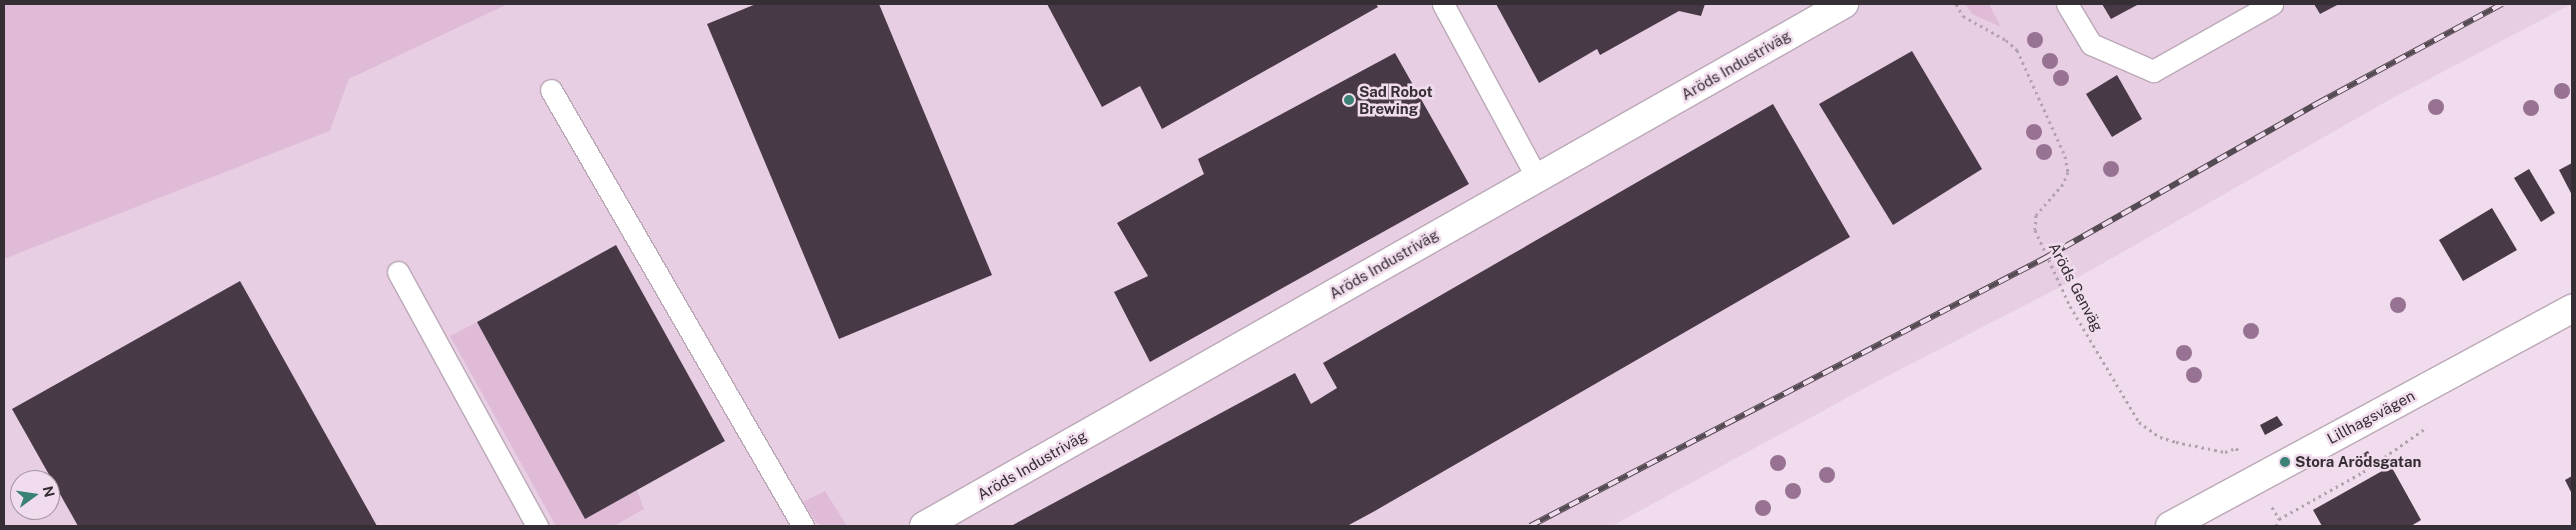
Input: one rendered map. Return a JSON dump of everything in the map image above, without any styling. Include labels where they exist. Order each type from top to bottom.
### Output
[{"type":"street","name":"Aröds Industriväg","points":[[924,526],[1844,4]]},
{"type":"street","name":"Lillhagsvägen","points":[[2170,526],[2202,519],[2256,479],[2572,309]]},
{"type":"lane","points":[[1442,4],[1537,178]]},
{"type":"lane","points":[[2067,4],[2091,44],[2153,71],[2272,4]]},
{"type":"lane","points":[[551,90],[803,526]]},
{"type":"lane","points":[[398,272],[537,526]]},
{"type":"path","name":"Aröds Genväg","points":[[1956,4],[1964,16],[2006,40],[2017,50],[2065,156],[2068,172],[2063,184],[2036,215],[2034,230],[2070,306],[2139,422],[2160,437],[2176,442],[2225,452],[2236,448],[2256,479]]},
{"type":"path","points":[[2276,526],[2279,519],[2363,472],[2436,421]]},
{"type":"shaded area","points":[[4,4],[508,4],[349,79],[330,131],[4,259]]},
{"type":"shaded area","points":[[508,4],[2572,4],[2389,100],[2072,281],[1874,383],[1612,526],[4,526],[4,259],[330,131],[349,79]]},
{"type":"shaded area","points":[[1965,4],[1989,4],[2001,27],[1972,14]]},
{"type":"shaded area","points":[[477,322],[585,518],[637,490],[644,509],[614,526],[556,526],[450,336]]},
{"type":"shaded area","points":[[825,491],[847,526],[823,526],[816,522],[803,502]]},
{"type":"building","points":[[756,4],[879,4],[992,275],[839,339],[707,24]]},
{"type":"building","points":[[1047,4],[1376,4],[1378,7],[1162,129],[1140,86],[1102,107]]},
{"type":"building","points":[[1496,4],[1705,4],[1701,16],[1679,11],[1600,55],[1597,49],[1539,83]]},
{"type":"building","points":[[2102,4],[2139,4],[2111,19]]},
{"type":"building","points":[[2314,4],[2339,4],[2320,14]]},
{"type":"building","points":[[1912,51],[1982,169],[1893,225],[1819,104]]},
{"type":"building","points":[[1395,53],[1469,184],[1150,362],[1114,292],[1148,276],[1117,223],[1204,174],[1198,159]]},
{"type":"building","points":[[2117,75],[2142,119],[2112,137],[2086,94]]},
{"type":"building","points":[[1773,104],[1850,237],[1373,512],[1347,526],[1011,526],[1295,373],[1311,404],[1337,388],[1323,363]]},
{"type":"building","points":[[2572,163],[2572,195],[2559,170]]},
{"type":"building","points":[[2529,169],[2555,213],[2541,222],[2514,178]]},
{"type":"building","points":[[2492,208],[2517,250],[2463,281],[2439,240]]},
{"type":"building","points":[[616,245],[725,441],[585,519],[477,322]]},
{"type":"building","points":[[240,281],[377,526],[78,526],[60,494],[60,470],[46,470],[12,409]]},
{"type":"building","points":[[2277,416],[2283,425],[2265,435],[2260,425]]},
{"type":"building","points":[[2368,451],[2372,459],[2355,467],[2351,460]]},
{"type":"building","points":[[2391,466],[2421,520],[2411,526],[2322,526],[2313,510]]},
{"type":"building","points":[[2572,476],[2572,494],[2565,480]]},
{"type":"railway","points":[[1530,526],[2045,258],[2318,103],[2502,4]]},
{"type":"place","name":"Sad Robot Brewing","points":[[1349,100]]},
{"type":"place","name":"Stora Arödsgatan","points":[[2285,462]]}]
